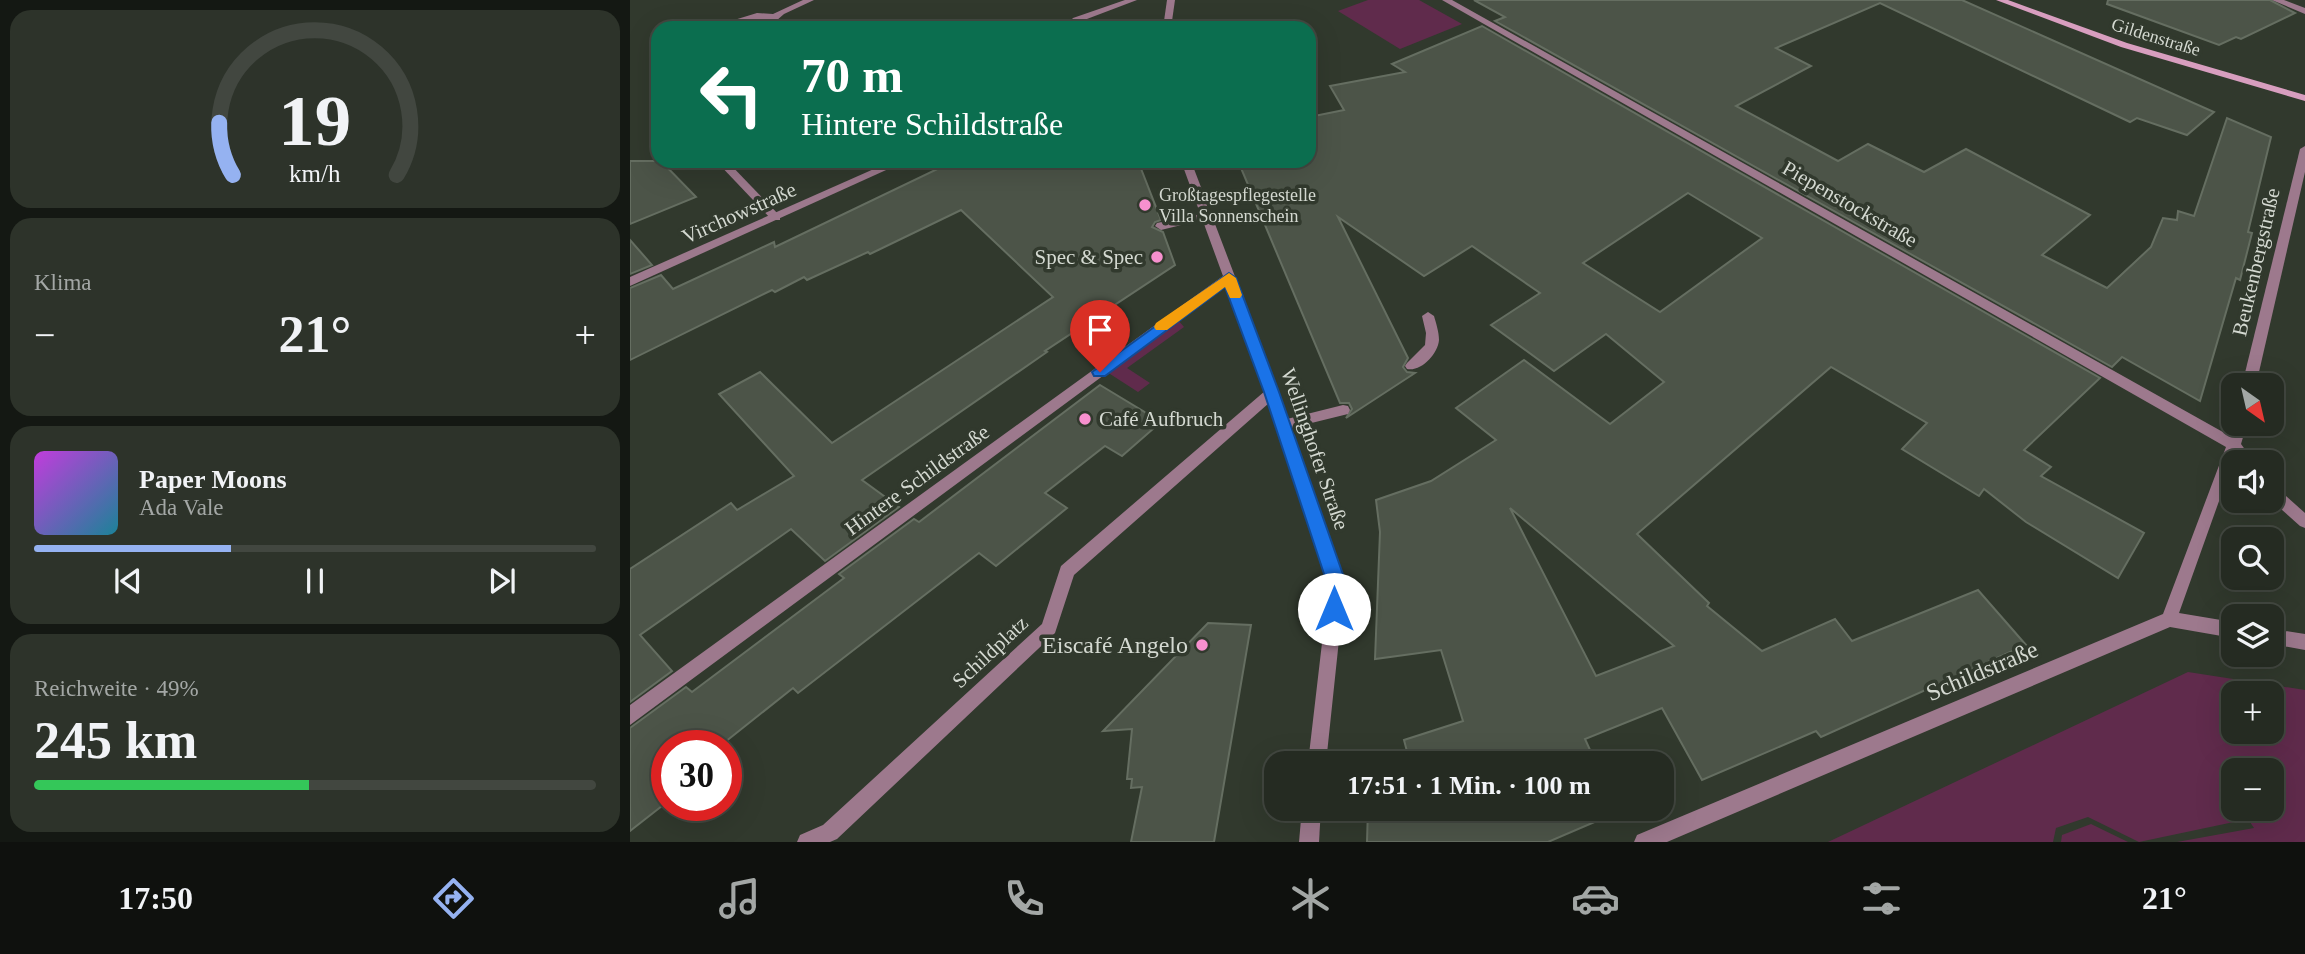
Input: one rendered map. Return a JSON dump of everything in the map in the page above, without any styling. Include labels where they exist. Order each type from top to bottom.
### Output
[{"type":"main road","name":"Gildenstraße","points":[[2000,0],[2124,45],[2305,98]]},
{"type":"street","points":[[771,21],[810,0]]},
{"type":"street","points":[[1075,21],[1133,0]]},
{"type":"street","points":[[1168,21],[1171,0]]},
{"type":"street","name":"Piepenstockstraße","points":[[1446,0],[1618,94],[2234,445]]},
{"type":"street","points":[[2276,0],[2305,11]]},
{"type":"street","points":[[738,21],[757,16],[776,17]]},
{"type":"street","name":"Beukenbergstraße","points":[[2252,373],[2305,149]]},
{"type":"street","points":[[728,168],[776,218]]},
{"type":"street","name":"Virchowstraße","points":[[630,282],[886,168]]},
{"type":"street","name":"Wellinghofer Straße","points":[[1189,168],[1272,392],[1337,583],[1318,751]]},
{"type":"street","points":[[1161,226],[1206,216]]},
{"type":"street","name":"Hintere Schildstraße","points":[[630,716],[1229,278]]},
{"type":"street","points":[[1412,366],[1428,354],[1435,337],[1429,316]]},
{"type":"street","name":"Schildplatz","points":[[807,842],[830,832],[1049,628],[1067,570],[1272,392]]},
{"type":"street","points":[[1283,425],[1343,410]]},
{"type":"street","points":[[2221,628],[2169,619],[2236,436]]},
{"type":"street","points":[[2234,445],[2238,450]]},
{"type":"street","points":[[2284,503],[2305,522]]},
{"type":"street","name":"Schildstraße","points":[[1644,842],[2169,619]]},
{"type":"street","points":[[2284,639],[2305,642]]},
{"type":"street","points":[[1309,842],[1311,821]]},
{"type":"shaded area","points":[[1368,0],[1419,0],[1462,24],[1400,49],[1338,11]]},
{"type":"shaded area","points":[[1178,320],[1184,327],[1127,368],[1150,383],[1138,392],[1107,372]]},
{"type":"shaded area","points":[[2188,672],[2246,681],[2221,681],[2221,744],[2284,744],[2284,687],[2305,690],[2305,842],[2177,842],[2254,828],[2249,821],[2284,821],[2284,758],[2221,758],[2221,821],[2239,821],[2139,842],[2088,817],[2056,828],[2053,842],[1828,842]]},
{"type":"shaded area","points":[[2091,824],[2128,842],[2061,842],[2062,835]]},
{"type":"building","points":[[1474,0],[1962,0],[2214,112],[2187,135],[2137,118],[2130,122],[1880,3],[1776,48],[1811,66],[1736,106],[1838,161],[1868,144],[1924,172],[1966,149],[2090,215],[2042,255],[2107,288],[2151,247],[2163,218],[2177,220],[2178,211],[2194,216],[2227,118],[2271,137],[2248,232],[2252,233],[2240,280],[2236,278],[2200,401],[2122,357],[2112,367],[1495,21],[1505,17]]},
{"type":"building","points":[[2108,0],[2270,0],[2295,13],[2241,39],[2236,37],[2219,45],[2107,4]]},
{"type":"building","points":[[1482,26],[2100,378],[2024,450],[2051,467],[2041,476],[2144,533],[2118,578],[2026,522],[1984,489],[1979,496],[1902,449],[1927,423],[1831,367],[1637,534],[1709,603],[1707,606],[1762,651],[1835,619],[1852,641],[1978,590],[2026,645],[1821,737],[1816,731],[1702,780],[1662,708],[1585,739],[1590,751],[1407,751],[1404,740],[1463,721],[1441,650],[1375,659],[1380,532],[1376,500],[1431,481],[1496,440],[1456,408],[1524,360],[1610,424],[1664,382],[1606,334],[1554,371],[1491,325],[1540,293],[1472,246],[1424,276],[1338,217],[1408,358],[1403,367],[1407,372],[1415,373],[1346,418],[1352,409],[1349,403],[1340,403],[1241,168],[1316,168],[1316,116],[1344,110],[1330,86],[1405,72],[1392,64]],"holes":[[[1688,193],[1762,238],[1660,312],[1583,263]],[[1510,508],[1674,646],[1596,676]]]},
{"type":"building","points":[[630,161],[651,161],[651,168],[668,168],[696,197],[630,224]]},
{"type":"building","points":[[939,168],[1141,168],[1161,220],[1155,222],[1152,227],[1163,232],[1175,265],[1045,351],[1047,352],[862,480],[899,507],[825,561],[791,529],[640,635],[672,671],[630,702],[630,569],[731,503],[737,510],[794,476],[719,394],[760,372],[832,443],[1053,297],[961,210],[870,254],[868,252],[807,280],[804,277],[775,292],[772,290],[630,360],[630,288],[661,275],[673,289],[774,242],[775,247]]},
{"type":"building","points":[[630,240],[652,265],[630,274]]},
{"type":"building","points":[[1100,385],[1161,422],[1122,456],[1105,446],[1045,493],[1067,508],[996,566],[979,553],[798,693],[793,688],[740,730],[651,730],[651,815],[630,831],[630,728],[686,687],[692,692],[844,578],[839,574],[914,519],[919,522]]},
{"type":"building","points":[[1208,623],[1251,625],[1214,842],[1131,842],[1142,787],[1131,788],[1132,779],[1127,779],[1132,729],[1103,731]]},
{"type":"building","points":[[1368,821],[1597,821],[1548,842],[1367,842]]},
{"type":"slow traffic","points":[[1162,327],[1229,278],[1235,295]]},
{"type":"place","name":"Großtagespflegestelle Villa Sonnenschein","points":[[1145,205]]},
{"type":"place","name":"Spec & Spec","points":[[1157,257]]},
{"type":"place","name":"Café Aufbruch","points":[[1085,419]]},
{"type":"place","name":"Eiscafé Angelo","points":[[1202,645]]},
{"type":"route","points":[[1100,372],[1229,278],[1272,392],[1337,583],[1334,609]]}]
